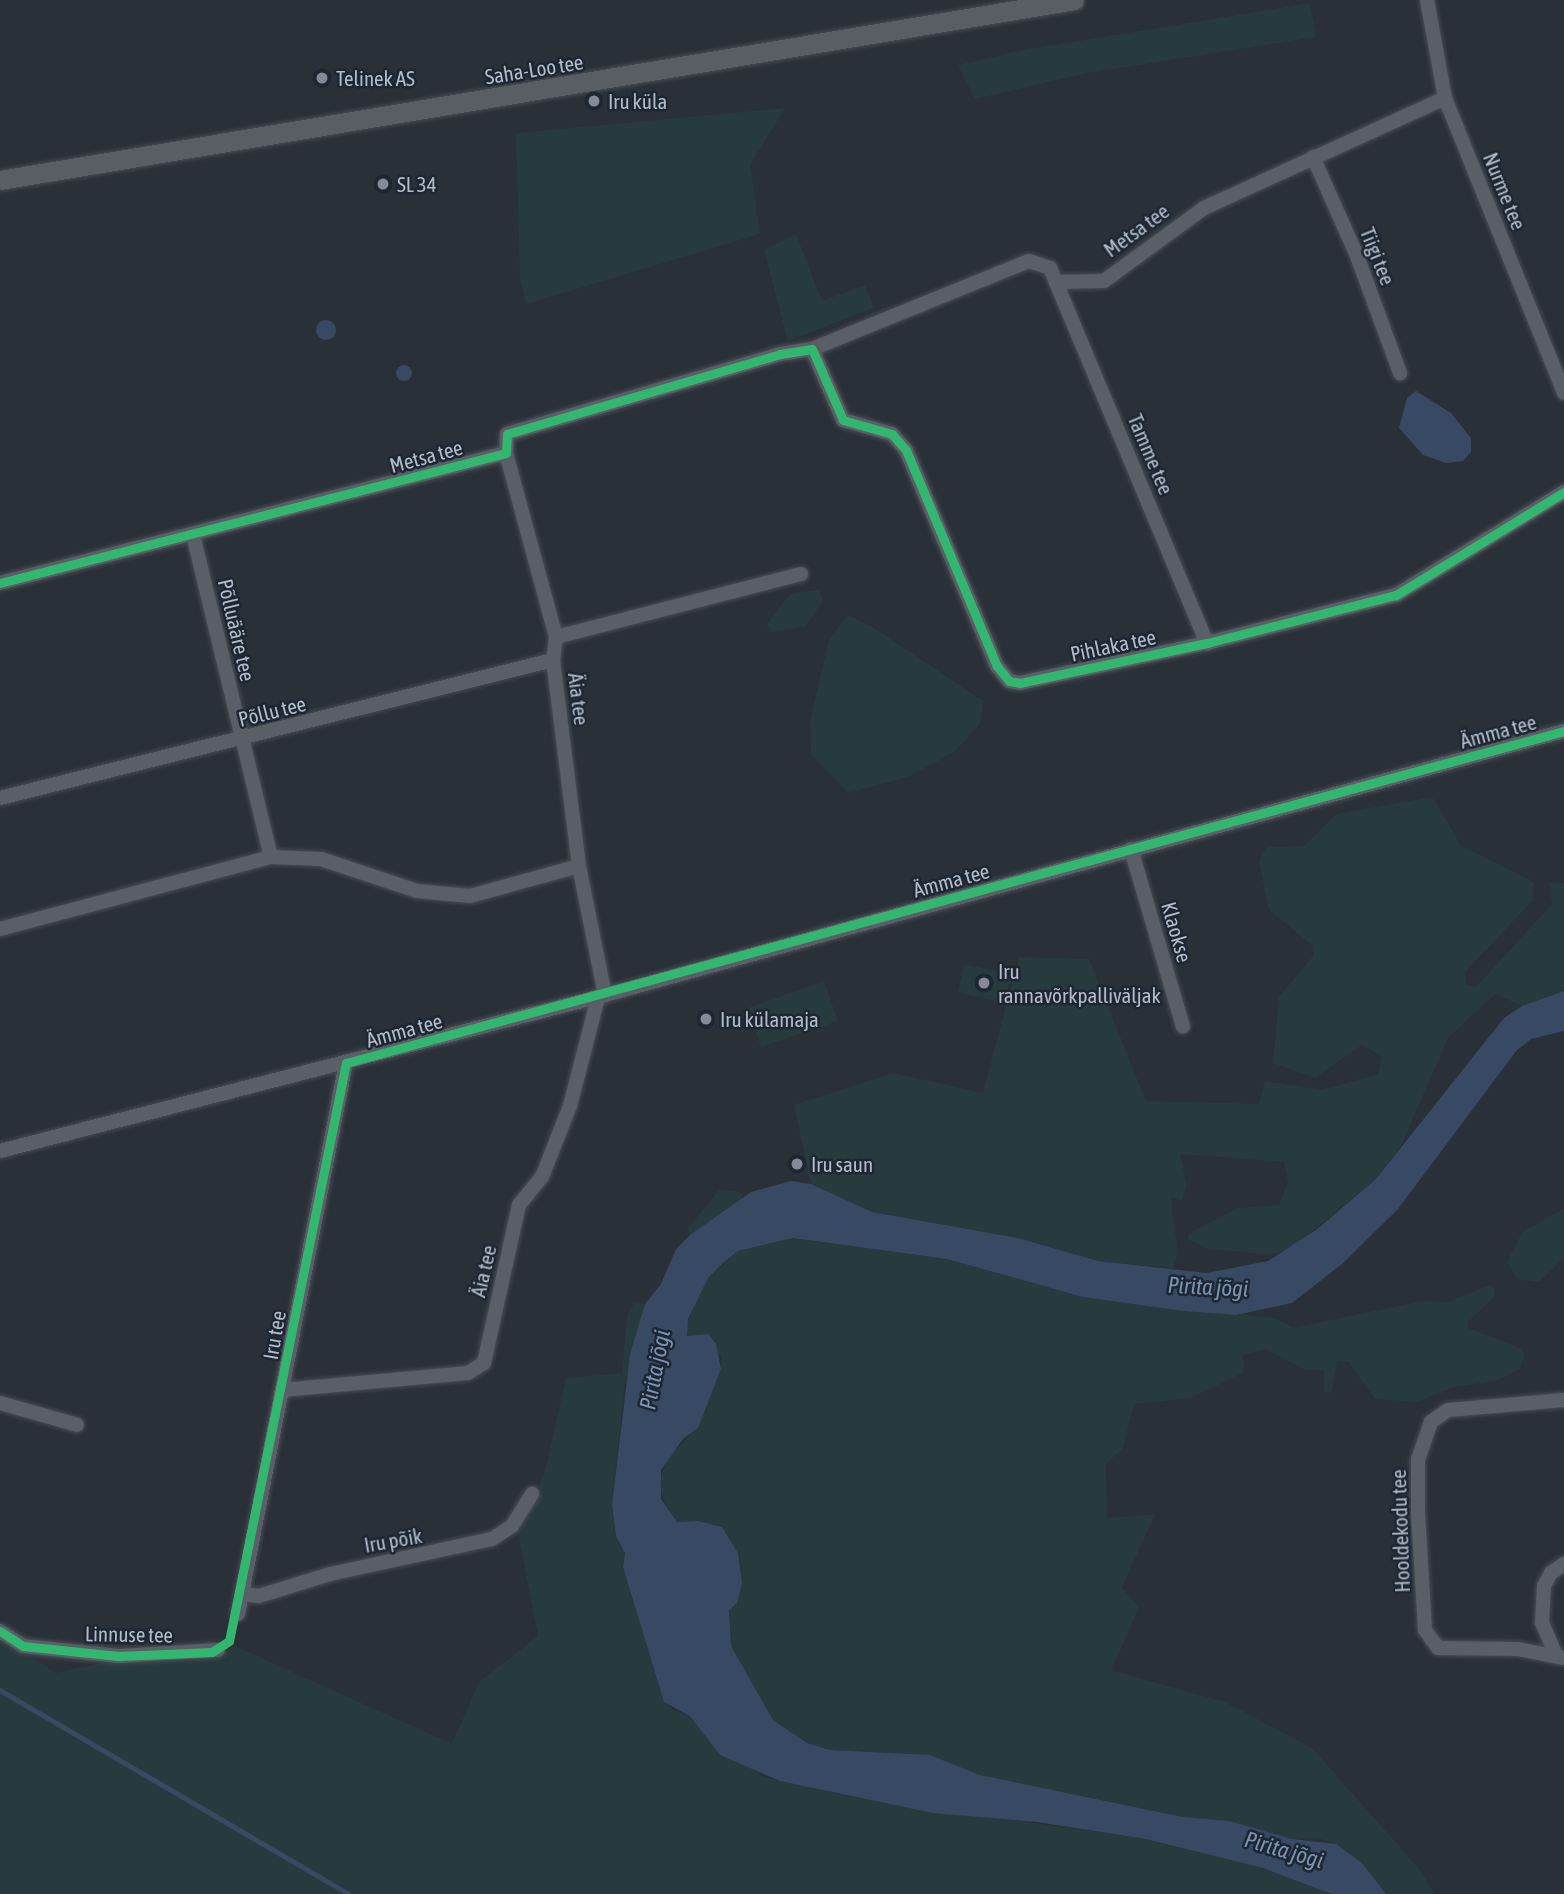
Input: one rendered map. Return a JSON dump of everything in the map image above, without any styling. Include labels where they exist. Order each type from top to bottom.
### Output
[{"type":"main road","name":"Saha-Loo tee","points":[[0,180],[1074,0]]},
{"type":"street","name":"Nurme tee","points":[[1427,0],[1445,98],[1564,393]]},
{"type":"street","name":"Metsa tee","points":[[1056,282],[1104,281],[1204,208],[1445,98]]},
{"type":"street","name":"Tiigi tee","points":[[1313,157],[1357,256],[1400,373]]},
{"type":"street","points":[[506,453],[507,434],[780,354],[812,349],[1029,261],[1050,268],[1056,282]]},
{"type":"street","name":"Tamme tee","points":[[1056,282],[1207,643]]},
{"type":"street","name":"Pihlaka tee","points":[[812,349],[843,420],[892,433],[906,450],[997,666],[1009,681],[1020,683],[1207,643],[1396,595],[1564,492]]},
{"type":"street","name":"Metsa tee","points":[[0,583],[506,453]]},
{"type":"street","name":"Äia tee","points":[[282,1390],[468,1373],[484,1363],[519,1205],[542,1177],[570,1106],[601,996],[579,866],[553,660],[556,637],[506,453]]},
{"type":"street","name":"Põlluääre tee","points":[[193,535],[271,857]]},
{"type":"street","points":[[556,637],[801,574]]},
{"type":"street","name":"Põllu tee","points":[[0,798],[242,740],[553,660]]},
{"type":"street","name":"Ämma tee","points":[[0,1151],[601,996],[1564,731]]},
{"type":"street","name":"Klaokse","points":[[1131,849],[1183,1027]]},
{"type":"street","points":[[0,929],[271,857],[321,859],[418,891],[470,896],[579,866]]},
{"type":"street","name":"Iru tee","points":[[238,1614],[346,1063]]},
{"type":"street","name":"Hooldekodu tee","points":[[1560,1655],[1438,1648],[1425,1630],[1418,1459],[1430,1422],[1448,1410],[1564,1400]]},
{"type":"street","points":[[0,1403],[77,1425]]},
{"type":"street","name":"Iru põik","points":[[242,1594],[259,1596],[330,1574],[492,1539],[512,1526],[532,1494]]},
{"type":"street","points":[[1560,1655],[1542,1623],[1544,1586],[1551,1573],[1564,1564]]},
{"type":"street","name":"Linnuse tee","points":[[0,1631],[23,1646],[118,1656],[218,1650]]},
{"type":"green space","points":[[1310,3],[1316,37],[1088,73],[975,99],[958,65],[1024,50]]},
{"type":"green space","points":[[785,108],[750,165],[760,234],[526,304],[520,277],[516,133]]},
{"type":"green space","points":[[796,234],[822,301],[865,285],[874,308],[788,341],[764,250]]},
{"type":"green space","points":[[819,590],[823,601],[805,627],[772,632],[767,624],[790,594]]},
{"type":"green space","points":[[847,615],[871,626],[983,701],[980,724],[954,752],[908,777],[848,793],[811,755],[810,721],[829,640]]},
{"type":"green space","points":[[1425,798],[1434,799],[1461,846],[1534,882],[1533,900],[1465,972],[1467,985],[1476,987],[1552,904],[1549,882],[1564,883],[1564,991],[1522,1006],[1495,994],[1448,1038],[1401,1146],[1376,1179],[1290,1249],[1267,1255],[1205,1248],[1188,1239],[1188,1234],[1238,1208],[1279,1205],[1288,1182],[1284,1162],[1180,1154],[1187,1186],[1182,1200],[1171,1198],[1178,1253],[1173,1268],[1098,1261],[1018,1238],[872,1212],[811,1184],[794,1105],[893,1073],[983,1093],[1019,957],[1089,959],[1146,1101],[1259,1104],[1265,1081],[1321,1090],[1378,1074],[1382,1056],[1362,1045],[1315,1078],[1273,1063],[1279,997],[1313,956],[1313,946],[1269,910],[1259,861],[1267,847],[1304,846],[1337,814]]},
{"type":"green space","name":"Iru rannavõrkpalliväljak","points":[[964,964],[1011,974],[1004,1003],[958,992]]},
{"type":"green space","points":[[824,981],[838,1021],[761,1047],[748,1008]]},
{"type":"green space","points":[[719,1190],[741,1192],[744,1199],[690,1235],[688,1228]]},
{"type":"green space","points":[[1564,1208],[1564,1258],[1539,1282],[1517,1279],[1507,1262],[1522,1233]]},
{"type":"green space","points":[[793,1238],[947,1259],[1083,1297],[1275,1318],[1293,1328],[1422,1301],[1448,1302],[1490,1285],[1494,1288],[1494,1297],[1468,1322],[1468,1328],[1523,1349],[1524,1357],[1520,1369],[1496,1381],[1453,1387],[1417,1402],[1375,1399],[1349,1362],[1337,1361],[1332,1392],[1324,1393],[1324,1370],[1306,1370],[1266,1349],[1243,1355],[1244,1372],[1191,1398],[1134,1404],[1123,1448],[1106,1464],[1107,1518],[1155,1514],[1122,1587],[1139,1608],[1111,1670],[1225,1702],[1312,1748],[1422,1872],[1434,1894],[1386,1894],[1336,1844],[1317,1838],[1292,1839],[1230,1821],[1183,1817],[980,1775],[930,1755],[830,1750],[807,1743],[773,1720],[731,1646],[729,1610],[742,1567],[738,1553],[722,1527],[698,1521],[677,1522],[670,1517],[658,1483],[669,1457],[698,1427],[721,1369],[721,1356],[698,1335],[687,1336],[685,1332],[695,1300],[708,1278],[738,1251]]},
{"type":"green space","points":[[634,1303],[645,1304],[625,1381],[612,1505],[616,1536],[625,1553],[623,1567],[664,1702],[673,1710],[690,1716],[761,1776],[857,1798],[1146,1839],[1263,1868],[1332,1894],[0,1894],[0,1636],[56,1673],[102,1663],[213,1657],[235,1646],[452,1744],[479,1682],[538,1636],[518,1532],[545,1472],[566,1378],[622,1373],[627,1316]]},
{"type":"water","points":[[322,320],[330,320],[336,330],[330,340],[322,340],[316,334],[316,326]]},
{"type":"water","points":[[404,365],[410,367],[410,379],[404,381],[398,379],[396,373],[398,367]]},
{"type":"water","points":[[1416,391],[1451,413],[1471,438],[1471,452],[1463,461],[1446,463],[1423,455],[1399,428],[1407,398]]},
{"type":"water","name":"Pirita jõgi","points":[[1564,991],[1564,1031],[1531,1039],[1517,1050],[1398,1209],[1342,1264],[1292,1303],[1236,1315],[1184,1311],[1083,1297],[947,1259],[793,1238],[738,1251],[708,1278],[688,1319],[687,1336],[708,1334],[716,1344],[721,1369],[698,1428],[683,1439],[661,1470],[661,1499],[677,1522],[698,1521],[722,1527],[738,1553],[742,1583],[737,1603],[729,1610],[731,1646],[773,1720],[807,1743],[830,1750],[930,1755],[980,1775],[1183,1817],[1230,1821],[1292,1839],[1336,1844],[1362,1863],[1386,1894],[1332,1894],[1263,1868],[1146,1839],[1037,1822],[933,1813],[780,1781],[720,1755],[690,1716],[664,1702],[623,1567],[625,1553],[616,1536],[612,1505],[630,1354],[645,1304],[661,1284],[676,1249],[690,1235],[751,1192],[791,1181],[811,1184],[872,1212],[1018,1238],[1098,1261],[1207,1273],[1268,1261],[1316,1230],[1376,1179],[1504,1018],[1522,1006]]},
{"type":"waterway","points":[[0,1690],[349,1894]]},
{"type":"cycle path","points":[[0,583],[506,453],[507,434],[780,354],[812,349],[843,420],[892,434],[906,450],[997,666],[1009,681],[1020,683],[1207,643],[1396,595],[1564,492]]},
{"type":"cycle path","points":[[0,1631],[23,1646],[118,1656],[212,1652],[229,1641],[346,1063],[1564,731]]},
{"type":"place","name":"Telinek AS","points":[[322,78]]},
{"type":"place","name":"Iru küla","points":[[594,101]]},
{"type":"place","name":"SL 34","points":[[383,184]]},
{"type":"place","name":"Iru rannavõrkpalliväljak","points":[[984,983]]},
{"type":"place","name":"Iru külamaja","points":[[706,1019]]},
{"type":"place","name":"Iru saun","points":[[797,1164]]}]
